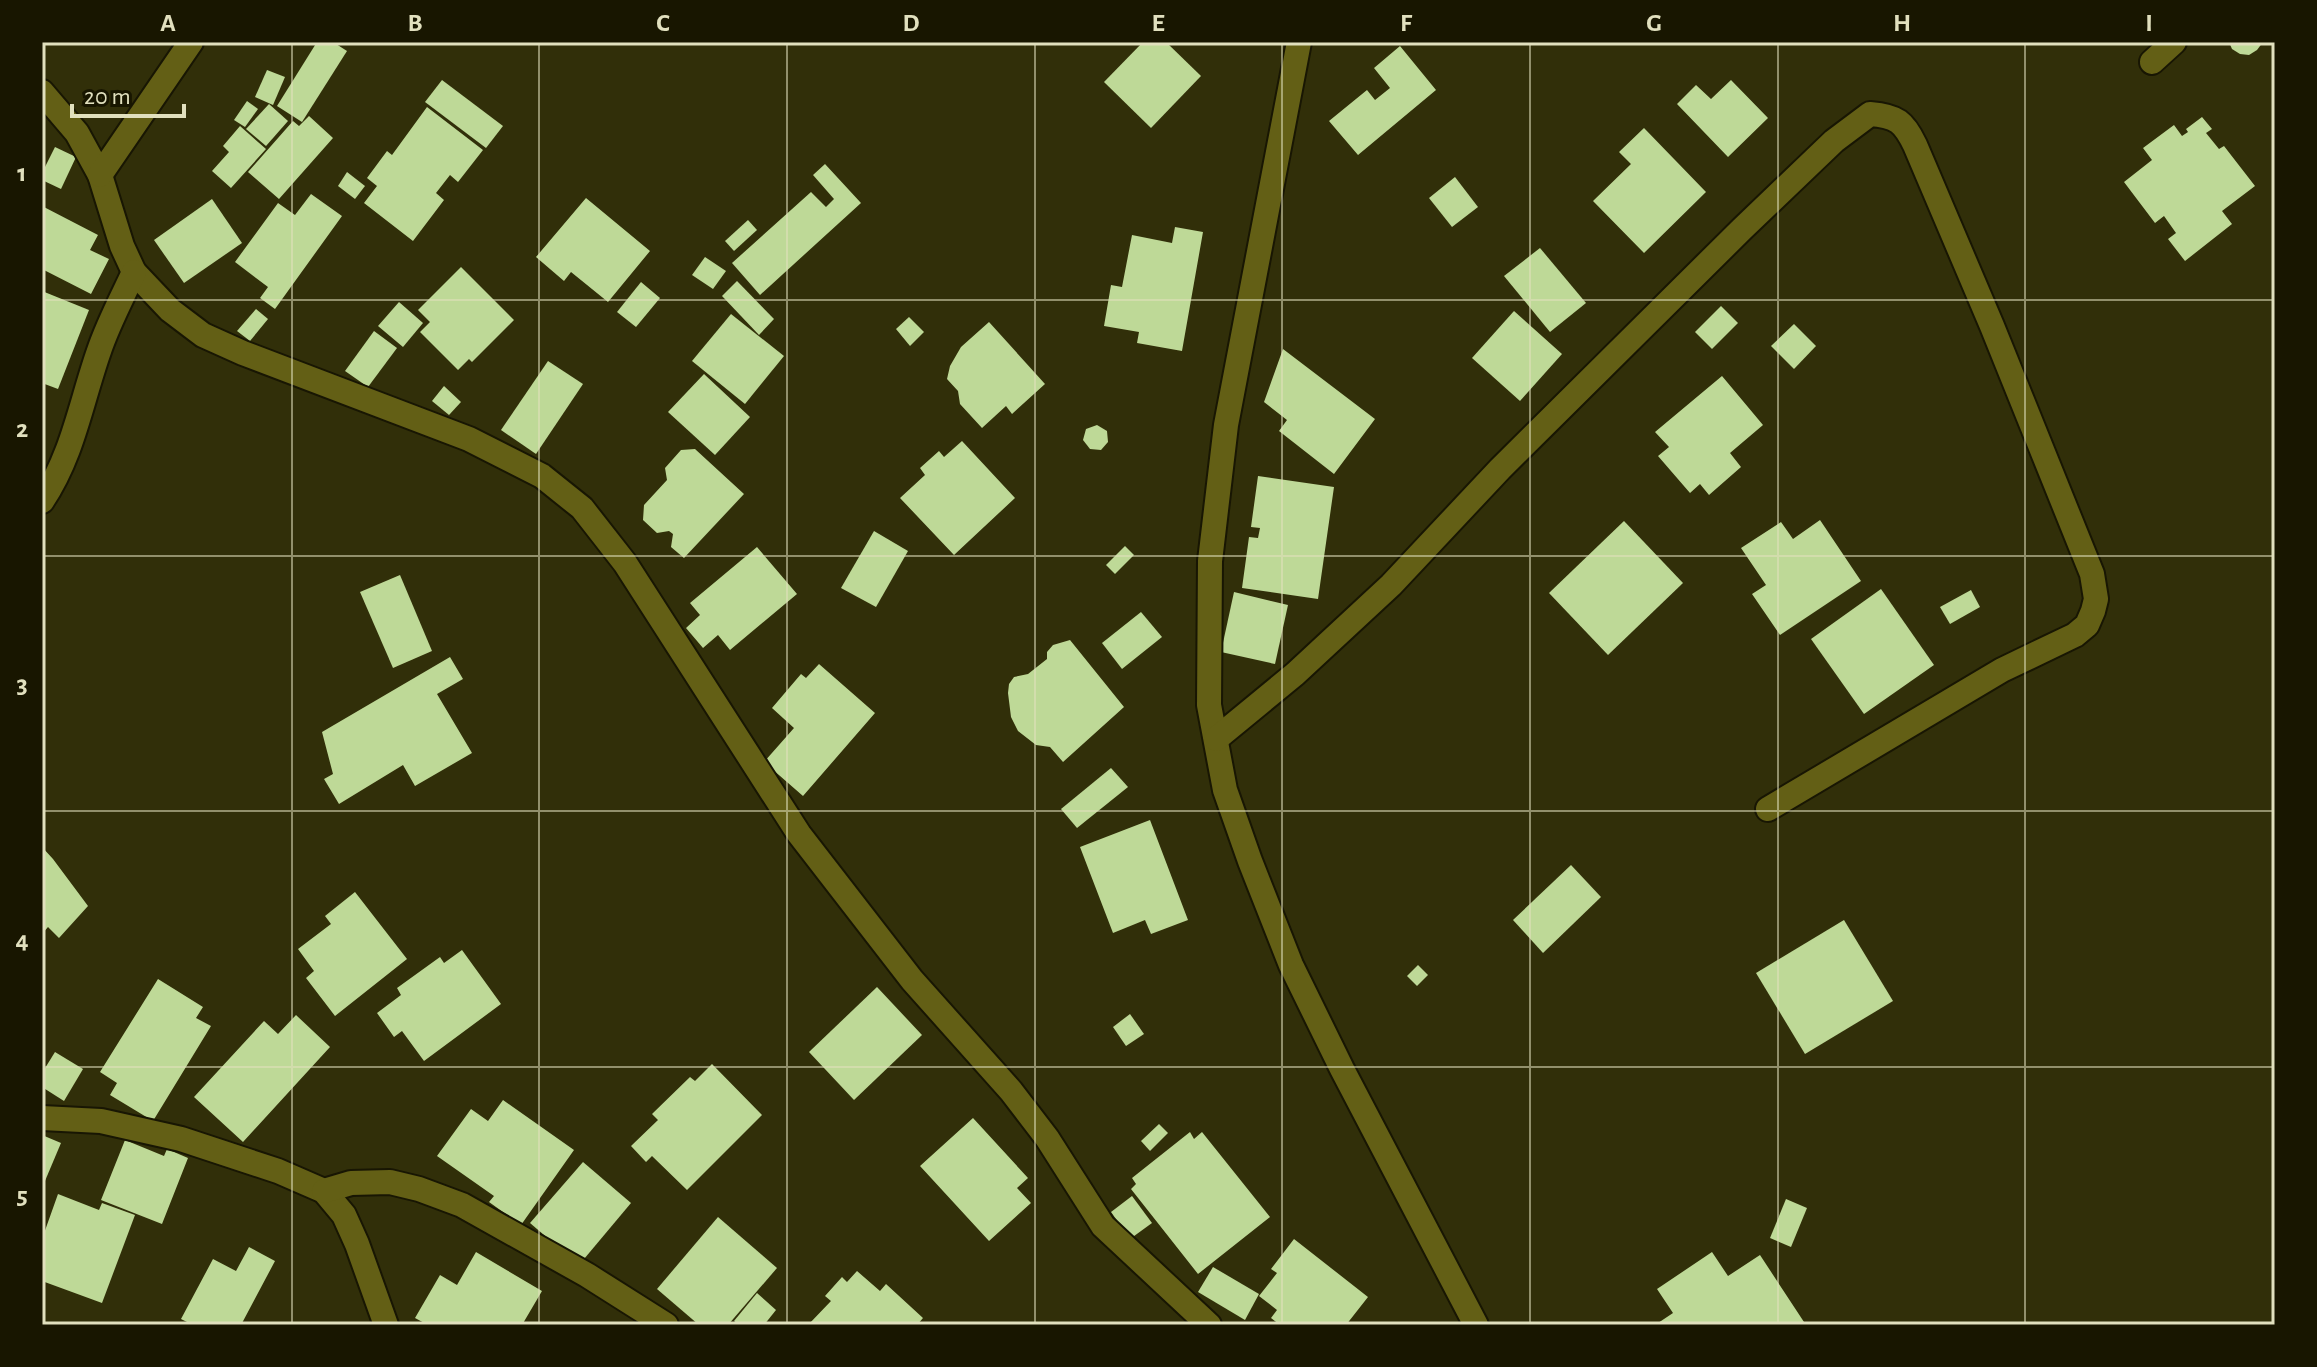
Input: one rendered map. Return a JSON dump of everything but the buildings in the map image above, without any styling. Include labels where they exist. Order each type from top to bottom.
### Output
[{"type":"street","points":[[100,175],[191,42]]},
{"type":"street","points":[[1299,42],[1224,440],[1210,561],[1209,705],[1225,790],[1291,965],[1476,1325]]},
{"type":"street","points":[[2152,62],[2174,42]]},
{"type":"street","points":[[42,92],[77,133],[100,175],[122,246],[134,272],[170,310],[203,335],[243,353],[469,439],[542,476],[582,508],[625,563],[799,834],[912,980],[1011,1091],[1038,1126],[1103,1226],[1207,1324]]},
{"type":"street","points":[[1216,739],[1295,674],[1391,585],[1500,469],[1834,141],[1870,114],[1887,116],[1898,120],[1908,130],[1915,145],[2092,574],[2096,599],[2087,625],[2075,635],[2002,670],[1768,809]]},
{"type":"street","points":[[42,501],[70,449],[99,350],[134,272]]},
{"type":"street","points":[[42,1118],[101,1121],[181,1139],[278,1171],[324,1191],[344,1215],[386,1325]]},
{"type":"street","points":[[324,1191],[351,1183],[390,1182],[462,1205],[587,1275],[666,1325]]}]
